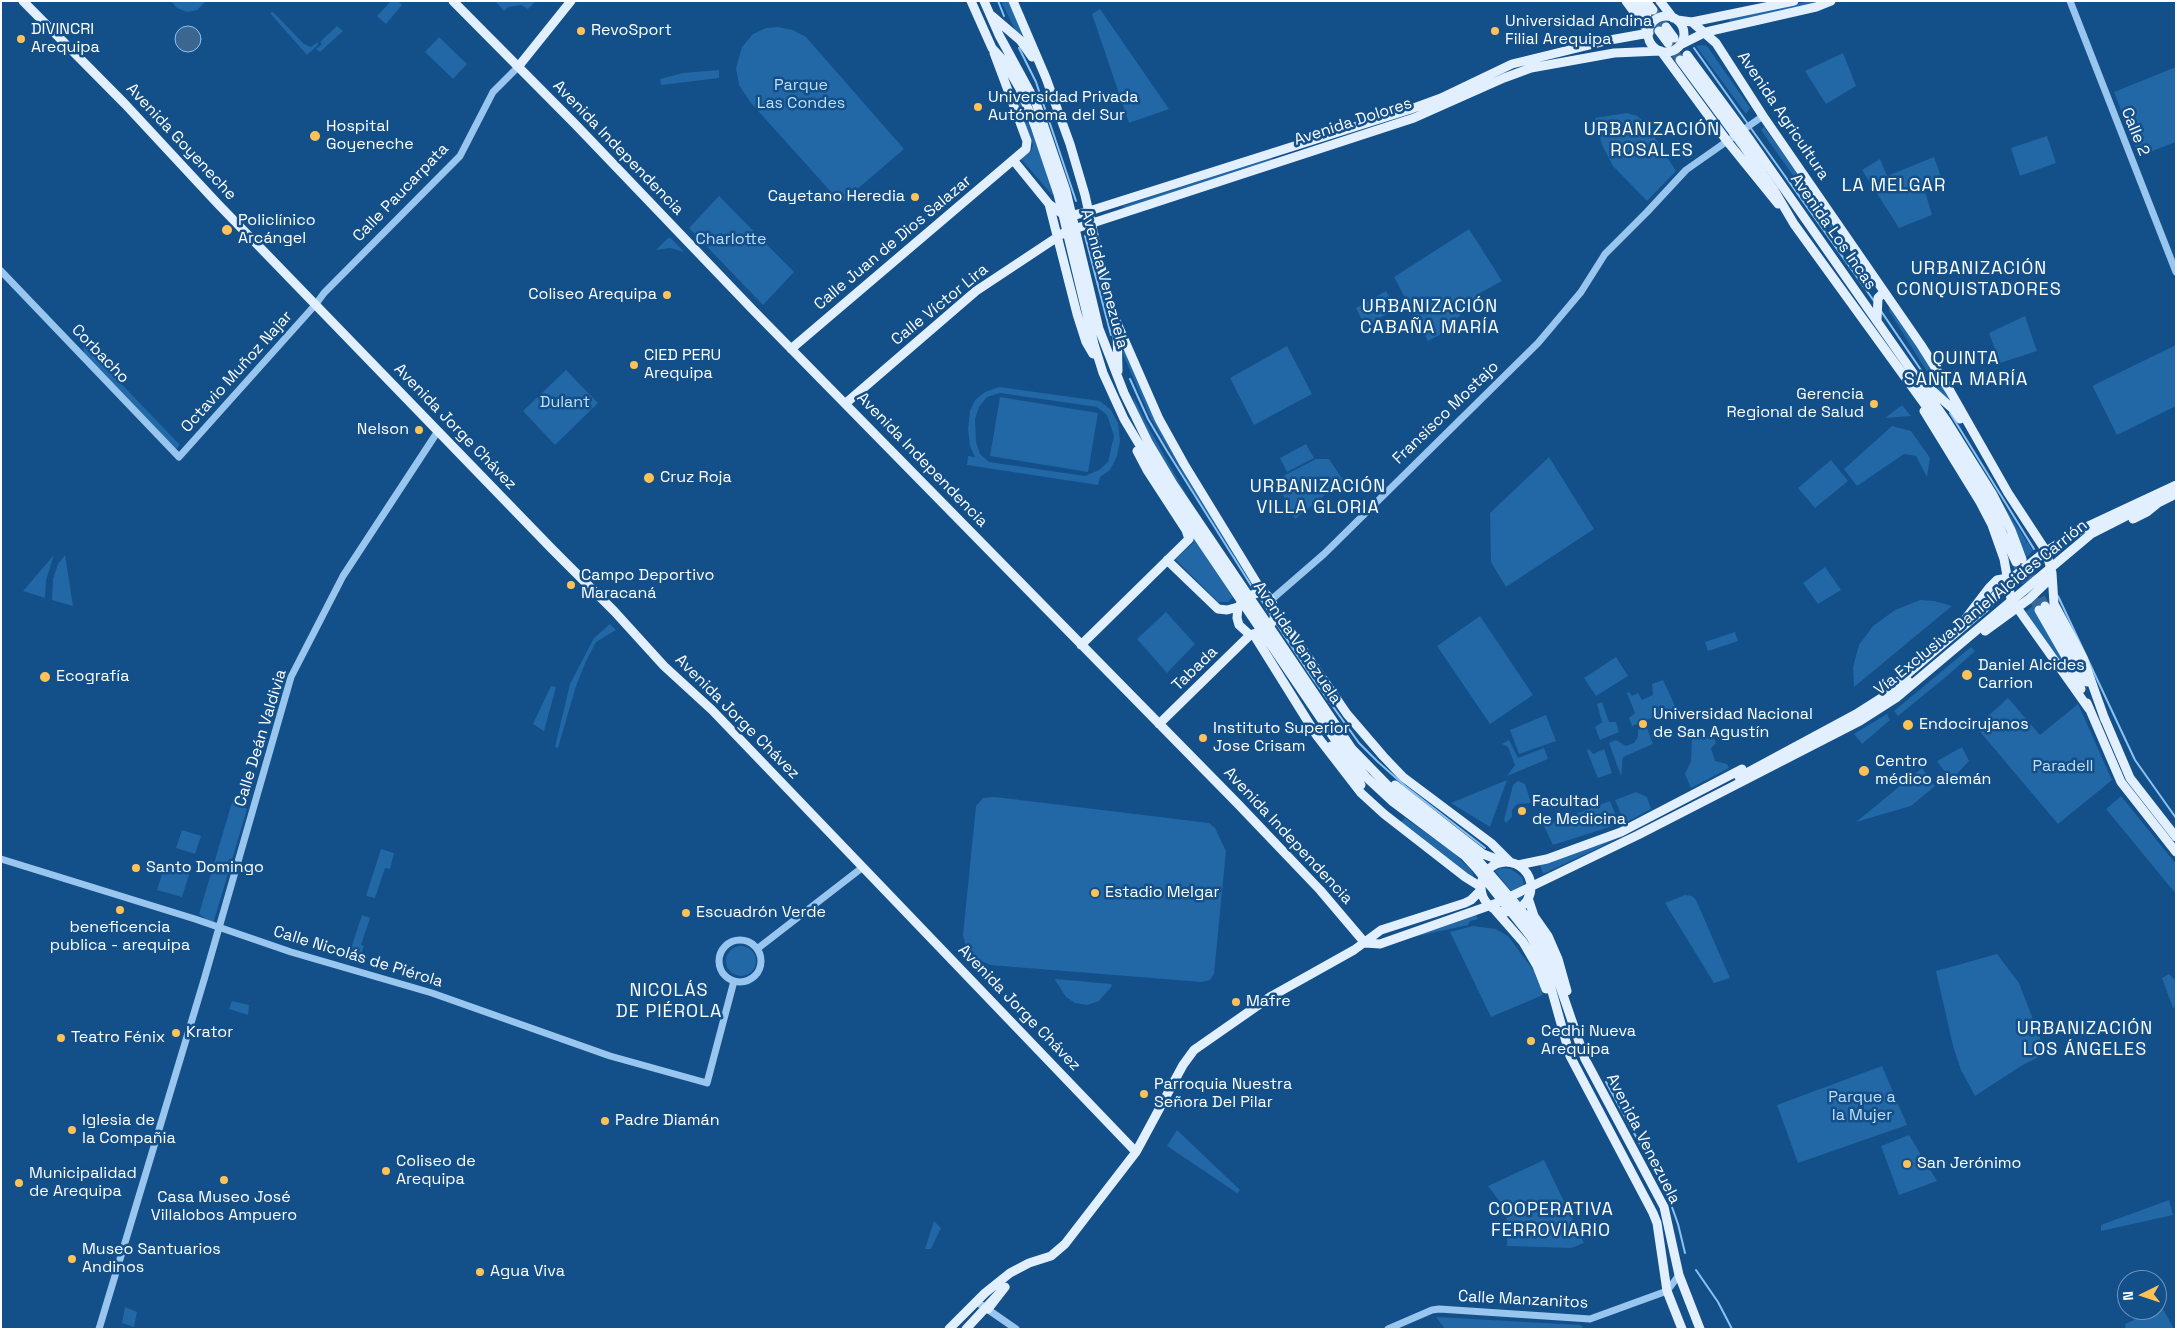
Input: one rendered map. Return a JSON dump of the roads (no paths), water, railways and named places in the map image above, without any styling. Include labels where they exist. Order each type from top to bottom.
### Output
[{"type":"main road","name":"Avenida Goyeneche","points":[[22,1],[125,104],[217,203],[316,304]]},
{"type":"main road","name":"Avenida Independencia","points":[[452,1],[1159,724],[1367,941]]},
{"type":"main road","name":"Calle Paucarpata","points":[[518,67],[571,1]]},
{"type":"main road","name":"Avenida Venezuela","points":[[972,1],[992,48],[1003,60],[1020,89],[1050,169],[1087,319],[1103,373]]},
{"type":"main road","name":"Avenida Venezuela","points":[[984,1],[1005,46],[1029,87],[1051,145],[1066,191],[1099,329],[1134,417],[1173,484],[1352,749],[1403,800],[1471,852],[1525,915],[1549,954],[1585,1059],[1664,1207],[1679,1276],[1700,1329]]},
{"type":"main road","points":[[1013,1],[1070,144],[1110,307],[1159,419],[1188,472],[1258,586],[1361,732],[1403,777],[1421,793],[1491,843],[1507,863]]},
{"type":"main road","points":[[1626,1],[1649,33],[1652,44],[1661,51],[1673,51],[1675,42],[1684,33],[1681,24],[1660,1]]},
{"type":"main road","points":[[1636,1],[1650,12],[1646,1]]},
{"type":"main road","points":[[1649,33],[1655,21],[1667,16],[1692,22],[1794,1]]},
{"type":"main road","points":[[1675,42],[1720,28],[1816,7],[1831,1]]},
{"type":"main road","points":[[990,14],[1026,46],[1050,92]]},
{"type":"main road","name":"Avenida Agricultura","points":[[1692,22],[1706,32],[1716,43],[1881,295],[1950,391],[1976,439],[2046,551],[2050,562],[2054,604],[2083,658],[2105,720]]},
{"type":"main road","points":[[1716,43],[1720,28]]},
{"type":"main road","points":[[1663,29],[1675,42]]},
{"type":"main road","name":"Avenida Dolores","points":[[1049,204],[1061,213],[1074,215],[1086,212],[1411,109],[1441,98],[1512,64],[1592,44],[1649,33]]},
{"type":"main road","name":"Calle Juan de Dios Salazar","points":[[791,349],[1026,149],[1027,141],[992,48]]},
{"type":"main road","name":"Avenida Dolores","points":[[1062,235],[1089,224],[1414,118],[1504,78],[1532,68],[1614,53],[1661,51]]},
{"type":"main road","name":"Avenida Los Incas","points":[[1661,51],[1792,220],[1939,424],[1987,501],[2019,561],[2011,530],[1993,495],[1908,364],[1876,316],[1750,140],[1684,57],[1774,190],[1792,220]]},
{"type":"main road","points":[[1014,161],[1049,204]]},
{"type":"main road","name":"Avenida Venezuela","points":[[1049,204],[1062,235],[1069,283],[1086,342],[1103,373],[1124,419],[1155,471],[1332,736],[1366,777],[1408,814],[1465,856],[1521,922],[1542,958],[1570,1056],[1655,1218],[1666,1291],[1682,1329]]},
{"type":"main road","name":"Calle Víctor Lira","points":[[846,403],[976,291],[1062,235]]},
{"type":"main road","points":[[1876,316],[1881,295]]},
{"type":"main road","name":"Avenida Jorge Chávez","points":[[316,304],[614,610],[664,666],[712,710],[1136,1152]]},
{"type":"main road","points":[[1118,322],[1118,379]]},
{"type":"main road","points":[[1908,364],[1924,383],[1954,410],[1976,439]]},
{"type":"main road","points":[[1906,378],[1910,390],[1980,502],[1992,525],[2004,558],[2011,599],[2089,709]]},
{"type":"main road","points":[[1081,644],[1189,539],[1147,470],[1124,419]]},
{"type":"main road","points":[[1494,910],[1513,912],[1527,899],[1882,713],[1902,700],[1972,640],[1998,614],[2017,607],[2041,589],[2071,555],[2085,544],[2147,512],[2156,499],[2176,485]]},
{"type":"main road","points":[[949,1329],[999,1281],[1019,1269],[1051,1256],[1065,1244],[1136,1152],[1190,1054],[1212,1036],[1270,997],[1367,941],[1381,930],[1471,900],[1490,868],[1507,863],[1547,859],[1613,835],[1658,814],[1878,696],[1902,679],[1986,607],[2007,582],[2046,551],[2086,527],[2156,499],[2176,494]]},
{"type":"main road","name":"Vía Exclusiva Daniel Alcides Carrión","points":[[1367,941],[1380,944],[1468,912],[1556,872],[1637,831],[1880,700],[1998,614],[2062,556],[2091,534],[2156,499]]},
{"type":"main road","points":[[2034,560],[2043,559],[2050,562]]},
{"type":"main road","points":[[1167,560],[1215,607],[1224,611],[1239,604],[1248,596],[1265,596]]},
{"type":"main road","points":[[2011,599],[2025,601]]},
{"type":"main road","points":[[1239,604],[1237,618],[1239,624],[1254,634],[1268,629],[1274,619],[1275,609]]},
{"type":"main road","points":[[2176,837],[2130,778],[2075,657],[2042,608],[2070,664],[2121,782],[2176,852]]},
{"type":"main road","points":[[1998,614],[2010,615],[2022,620],[2041,640]]},
{"type":"main road","name":"Avenida Venezuela","points":[[1254,634],[1317,736],[1345,774],[1367,799],[1396,817],[1465,878],[1481,886]]},
{"type":"main road","name":"Tabada","points":[[1159,724],[1254,634]]},
{"type":"main road","points":[[1268,641],[1290,684],[1331,745],[1376,806]]},
{"type":"main road","points":[[1371,770],[1391,782],[1483,854],[1524,869],[1530,881],[1527,899],[1534,916],[1548,936],[1558,959],[1564,979],[1569,1009]]},
{"type":"main road","points":[[1396,817],[1421,793]]},
{"type":"main road","points":[[1481,886],[1485,902],[1523,942],[1537,966],[1557,1012]]},
{"type":"main road","points":[[988,1309],[1019,1269]]},
{"type":"main road","points":[[966,1329],[1005,1287]]},
{"type":"street","name":"Calle 2","points":[[2070,1],[2176,272]]},
{"type":"street","name":"Calle Paucarpata","points":[[316,304],[324,293],[460,156],[493,92],[518,67]]},
{"type":"street","name":"Fransisco Mostajo","points":[[1265,596],[1324,554],[1538,343],[1580,292],[1605,254],[1648,212],[1686,170],[1763,116]]},
{"type":"street","name":"Corbacho","points":[[1,271],[177,456]]},
{"type":"street","name":"Octavio Muñoz Najar","points":[[177,456],[316,304]]},
{"type":"street","name":"Calle Deán Valdivia","points":[[98,1329],[182,1052],[291,677],[343,576],[438,431]]},
{"type":"street","name":"Calle Nicolás de Piérola","points":[[1,859],[432,994],[602,1054],[707,1083],[734,981]]},
{"type":"street","points":[[758,949],[863,867]]},
{"type":"street","points":[[739,940],[746,941],[758,949],[761,960],[758,972],[748,980],[734,981],[728,978],[719,962],[722,950],[732,941],[739,940]]},
{"type":"street","name":"Calle Manzanitos","points":[[1388,1329],[1432,1310],[1439,1309],[1590,1319],[1666,1291],[1679,1276]]},
{"type":"street","points":[[977,1302],[1016,1329]]},
{"type":"waterway","points":[[998,1],[1004,16]]},
{"type":"waterway","points":[[1019,48],[1036,82],[1076,201]]},
{"type":"waterway","points":[[1694,48],[1748,124]]},
{"type":"waterway","points":[[1750,127],[1874,301]]},
{"type":"waterway","points":[[1085,236],[1111,335]]},
{"type":"waterway","points":[[1881,311],[1925,376]]},
{"type":"waterway","points":[[1130,379],[1148,419],[1254,590]]},
{"type":"waterway","points":[[1950,413],[2034,549]]},
{"type":"waterway","points":[[2058,596],[2135,760],[2176,818]]},
{"type":"waterway","points":[[1260,598],[1271,615]]},
{"type":"waterway","points":[[1276,623],[1359,743],[1405,786],[1485,848]]},
{"type":"waterway","points":[[1606,1082],[1667,1193],[1678,1224],[1685,1253]]},
{"type":"waterway","points":[[1696,1270],[1718,1302],[1732,1329]]},
{"type":"tunnel","points":[[1653,10],[1666,27]]},
{"type":"tunnel","points":[[1647,14],[1659,31]]},
{"type":"tunnel","points":[[1668,43],[1680,60]]},
{"type":"tunnel","points":[[2023,561],[2045,606]]},
{"type":"tunnel","points":[[2016,562],[2039,610]]},
{"type":"place","name":"RevoSport","points":[[581,31]]},
{"type":"place","name":"Universidad Andina Filial Arequipa","points":[[1495,31]]},
{"type":"place","name":"DIVINCRI Arequipa","points":[[21,39]]},
{"type":"place","name":"Universidad Privada Autónoma del Sur","points":[[978,107]]},
{"type":"place","name":"Hospital Goyeneche","points":[[315,136]]},
{"type":"place","name":"Cayetano Heredia","points":[[915,197]]},
{"type":"place","name":"Policlínico Arcángel","points":[[227,230]]},
{"type":"place","name":"Coliseo Arequipa","points":[[667,295]]},
{"type":"place","name":"CIED PERU Arequipa","points":[[634,365]]},
{"type":"place","name":"Gerencia Regional de Salud","points":[[1874,404]]},
{"type":"place","name":"Nelson","points":[[419,430]]},
{"type":"place","name":"Cruz Roja","points":[[649,478]]},
{"type":"place","name":"Campo Deportivo Maracaná","points":[[571,585]]},
{"type":"place","name":"Daniel Alcides Carrion","points":[[1967,675]]},
{"type":"place","name":"Ecografía","points":[[45,677]]},
{"type":"place","name":"Universidad Nacional de San Agustín","points":[[1643,724]]},
{"type":"place","name":"Endocirujanos","points":[[1908,725]]},
{"type":"place","name":"Instituto Superior Jose Crisam","points":[[1203,738]]},
{"type":"place","name":"Centro médico alemán","points":[[1864,771]]},
{"type":"place","name":"Facultad de Medicina","points":[[1522,811]]},
{"type":"place","name":"Santo Domingo","points":[[136,868]]},
{"type":"place","name":"Estadio Melgar","points":[[1095,893]]},
{"type":"place","name":"beneficencia publica - arequipa","points":[[120,910]]},
{"type":"place","name":"Escuadrón Verde","points":[[686,913]]},
{"type":"place","name":"Mafre","points":[[1236,1002]]},
{"type":"place","name":"Krator","points":[[176,1033]]},
{"type":"place","name":"Teatro Fénix","points":[[61,1038]]},
{"type":"place","name":"Cedhi Nueva Arequipa","points":[[1531,1041]]},
{"type":"place","name":"Parroquia Nuestra Señora Del Pilar","points":[[1144,1094]]},
{"type":"place","name":"Padre Diamán","points":[[605,1121]]},
{"type":"place","name":"Iglesia de la Compañia","points":[[72,1130]]},
{"type":"place","name":"San Jerónimo","points":[[1907,1164]]},
{"type":"place","name":"Coliseo de Arequipa","points":[[386,1171]]},
{"type":"place","name":"Casa Museo José Villalobos Ampuero","points":[[224,1180]]},
{"type":"place","name":"Municipalidad de Arequipa","points":[[19,1183]]},
{"type":"place","name":"Museo Santuarios Andinos","points":[[72,1259]]},
{"type":"place","name":"Agua Viva","points":[[480,1272]]},
{"type":"district","name":"URBANIZACIÓN ROSALES","points":[[1652,140]]},
{"type":"district","name":"LA MELGAR","points":[[1894,186]]},
{"type":"district","name":"URBANIZACIÓN CONQUISTADORES","points":[[1979,279]]},
{"type":"district","name":"URBANIZACIÓN CABAÑA MARÍA","points":[[1430,317]]},
{"type":"district","name":"QUINTA SANTA MARÍA","points":[[1966,369]]},
{"type":"district","name":"URBANIZACIÓN VILLA GLORIA","points":[[1318,497]]},
{"type":"district","name":"NICOLÁS DE PIÉROLA","points":[[669,1001]]},
{"type":"district","name":"URBANIZACIÓN LOS ÁNGELES","points":[[2085,1039]]},
{"type":"district","name":"COOPERATIVA FERROVIARIO","points":[[1551,1220]]},
{"type":"park label","name":"Parque Las Condes","points":[[801,95]]},
{"type":"park label","name":"Charlotte","points":[[731,240]]},
{"type":"park label","name":"Dulant","points":[[565,403]]},
{"type":"park label","name":"Paradell","points":[[2063,767]]},
{"type":"park label","name":"Parque a la Mujer","points":[[1862,1107]]}]
